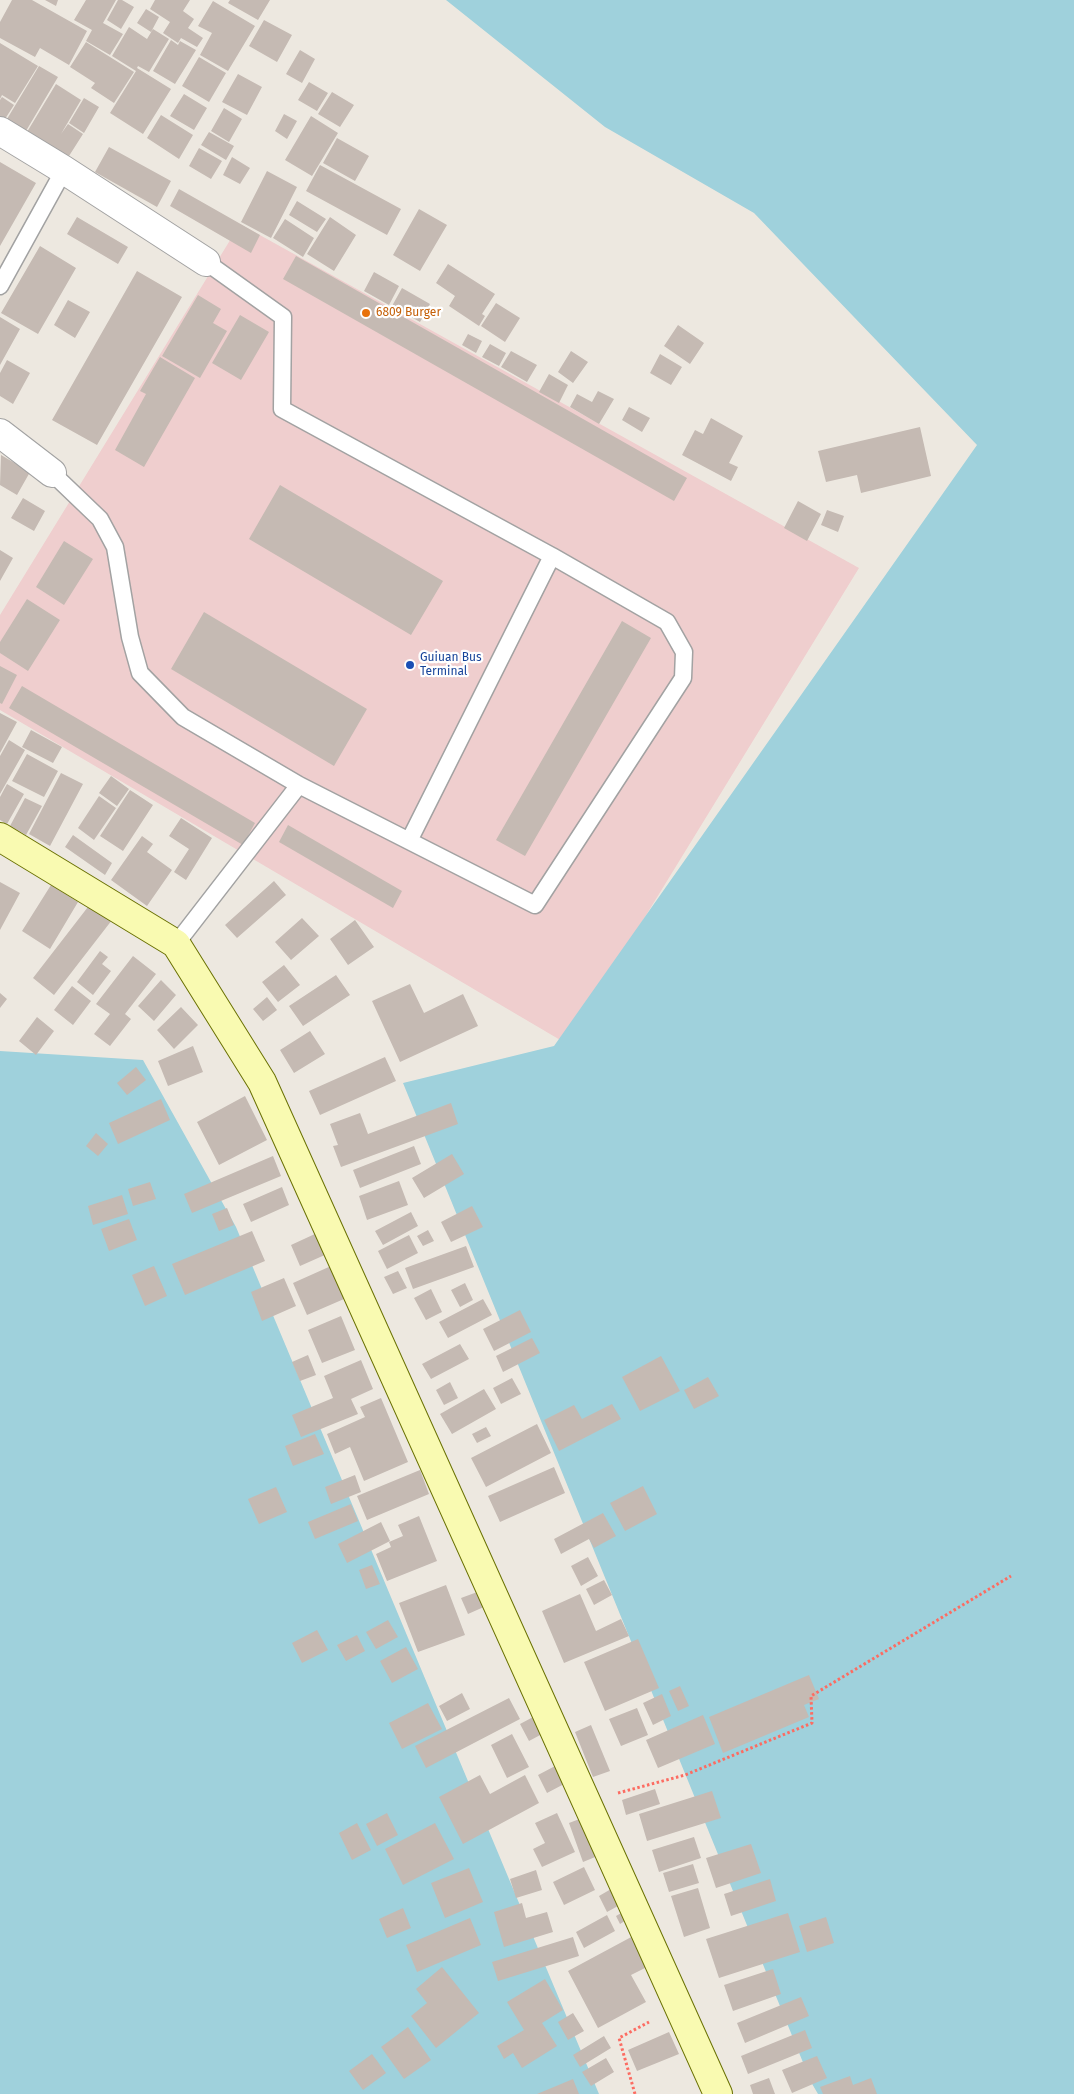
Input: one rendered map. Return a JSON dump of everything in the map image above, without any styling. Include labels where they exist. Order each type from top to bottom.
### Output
[{"type":"street","points":[[0,130],[206,262]]},
{"type":"street","points":[[0,433],[52,473]]},
{"type":"street","points":[[0,837],[176,944],[262,1082],[718,2094]]},
{"type":"lane","points":[[0,286],[64,170]]},
{"type":"lane","points":[[52,473],[100,518],[115,547],[130,637],[140,673],[183,717],[299,785],[535,904],[683,678],[684,652],[667,622],[552,556],[282,408],[283,317],[206,262]]},
{"type":"lane","points":[[409,841],[552,556]]},
{"type":"lane","points":[[176,944],[299,785]]},
{"type":"path","points":[[586,1802],[685,1775],[812,1722],[811,1696],[1011,1576]]},
{"type":"path","points":[[635,2094],[619,2038],[678,2006]]},
{"type":"shaded area","points":[[240,224],[859,568],[567,1044],[0,710],[0,615]]},
{"type":"water","points":[[446,0],[1074,0],[1074,2094],[818,2094],[811,2082],[403,1083],[554,1046],[977,445],[754,213],[605,127]]},
{"type":"water","points":[[0,1051],[143,1060],[236,1227],[599,2094],[0,2094]]},
{"type":"building","points":[[12,0],[32,0],[87,31],[69,65],[40,48],[35,57],[0,38],[0,22]]},
{"type":"building","points":[[45,0],[58,0],[56,6]]},
{"type":"building","points":[[86,0],[116,0],[103,23],[123,34],[110,55],[86,41],[92,30],[74,20]]},
{"type":"building","points":[[118,0],[122,0],[134,7],[121,29],[107,20]]},
{"type":"building","points":[[155,0],[190,0],[183,11],[194,19],[188,28],[203,38],[197,47],[181,38],[178,43],[163,33],[170,22],[150,9]]},
{"type":"building","points":[[230,0],[270,0],[258,20],[228,3]]},
{"type":"building","points":[[213,1],[255,26],[228,71],[200,55],[212,33],[198,26]]},
{"type":"building","points":[[146,9],[159,17],[151,32],[137,23]]},
{"type":"building","points":[[264,20],[292,35],[277,62],[249,46]]},
{"type":"building","points":[[129,27],[147,39],[153,29],[169,39],[149,72],[138,66],[137,68],[171,89],[143,134],[110,113],[136,71],[112,56]]},
{"type":"building","points":[[171,40],[178,45],[180,41],[196,50],[175,84],[153,71]]},
{"type":"building","points":[[86,42],[134,72],[114,103],[91,88],[95,83],[70,67]]},
{"type":"building","points":[[0,43],[38,66],[15,103],[2,95],[0,99]]},
{"type":"building","points":[[300,50],[315,59],[302,83],[286,74]]},
{"type":"building","points":[[199,57],[226,73],[209,102],[182,86]]},
{"type":"building","points":[[39,66],[58,77],[26,131],[7,119]]},
{"type":"building","points":[[238,74],[262,87],[247,115],[222,102]]},
{"type":"building","points":[[309,82],[328,93],[317,111],[298,100]]},
{"type":"building","points":[[56,84],[81,100],[61,134],[68,124],[83,134],[69,156],[27,132]]},
{"type":"building","points":[[332,92],[354,105],[340,127],[318,114]]},
{"type":"building","points":[[184,94],[207,108],[194,130],[170,116]]},
{"type":"building","points":[[2,97],[14,105],[5,119],[0,116],[0,100]]},
{"type":"building","points":[[84,98],[99,107],[84,133],[69,123]]},
{"type":"building","points":[[224,108],[242,119],[229,142],[211,131]]},
{"type":"building","points":[[284,114],[297,121],[287,139],[275,131]]},
{"type":"building","points":[[161,115],[193,135],[179,159],[147,138]]},
{"type":"building","points":[[311,116],[338,133],[312,176],[285,160]]},
{"type":"building","points":[[209,132],[234,146],[226,160],[201,145]]},
{"type":"building","points":[[337,138],[369,156],[355,181],[323,163]]},
{"type":"building","points":[[109,147],[171,181],[157,207],[95,172]]},
{"type":"building","points":[[199,148],[222,161],[211,179],[189,166]]},
{"type":"building","points":[[232,157],[250,168],[240,184],[223,175]]},
{"type":"building","points":[[0,162],[36,183],[0,246]]},
{"type":"building","points":[[320,165],[401,209],[387,235],[306,191]]},
{"type":"building","points":[[267,171],[297,187],[271,238],[241,222]]},
{"type":"building","points":[[179,189],[260,235],[251,253],[170,206]]},
{"type":"building","points":[[297,201],[326,219],[317,232],[289,215]]},
{"type":"building","points":[[419,209],[447,225],[420,271],[393,255]]},
{"type":"building","points":[[77,217],[128,247],[118,264],[67,234]]},
{"type":"building","points":[[330,217],[356,235],[334,271],[307,254]]},
{"type":"building","points":[[285,219],[314,238],[303,257],[273,238]]},
{"type":"building","points":[[40,246],[76,268],[38,334],[1,313]]},
{"type":"building","points":[[296,256],[687,478],[674,501],[283,279]]},
{"type":"building","points":[[448,264],[495,294],[482,314],[485,316],[479,326],[449,306],[455,296],[436,283]]},
{"type":"building","points":[[137,271],[182,297],[97,445],[52,420]]},
{"type":"building","points":[[374,272],[399,286],[389,305],[364,291]]},
{"type":"building","points":[[402,288],[430,304],[420,322],[392,306]]},
{"type":"building","points":[[198,295],[221,309],[213,323],[227,331],[200,378],[162,356]]},
{"type":"building","points":[[68,300],[90,312],[75,338],[54,325]]},
{"type":"building","points":[[496,303],[520,318],[505,342],[481,326]]},
{"type":"building","points":[[240,315],[269,332],[241,380],[212,363]]},
{"type":"building","points":[[0,317],[20,329],[0,365]]},
{"type":"building","points":[[678,325],[704,343],[690,364],[664,346]]},
{"type":"building","points":[[468,334],[482,341],[476,353],[462,345]]},
{"type":"building","points":[[490,344],[506,353],[499,366],[482,357]]},
{"type":"building","points":[[511,351],[537,365],[527,382],[501,367]]},
{"type":"building","points":[[571,351],[588,362],[573,383],[558,372]]},
{"type":"building","points":[[660,354],[682,367],[671,385],[650,373]]},
{"type":"building","points":[[160,357],[195,378],[144,467],[115,450],[146,394],[140,391]]},
{"type":"building","points":[[7,360],[30,373],[13,404],[0,396],[0,373]]},
{"type":"building","points":[[549,374],[568,385],[559,403],[539,392]]},
{"type":"building","points":[[598,391],[614,399],[599,424],[570,407],[577,394],[592,402]]},
{"type":"building","points":[[629,407],[650,418],[642,432],[622,420]]},
{"type":"building","points":[[711,418],[743,436],[729,463],[738,467],[731,481],[682,455],[695,430],[703,434]]},
{"type":"building","points":[[920,427],[931,476],[861,493],[857,475],[826,482],[818,451]]},
{"type":"building","points":[[1,455],[30,472],[17,495],[0,485]]},
{"type":"building","points":[[280,485],[443,581],[411,635],[249,539]]},
{"type":"building","points":[[23,498],[45,511],[34,531],[11,518]]},
{"type":"building","points":[[798,501],[821,514],[807,541],[784,528]]},
{"type":"building","points":[[827,510],[844,516],[838,532],[821,525]]},
{"type":"building","points":[[64,541],[93,559],[64,605],[36,587]]},
{"type":"building","points":[[0,550],[13,558],[0,581]]},
{"type":"building","points":[[27,599],[60,620],[28,671],[0,653],[0,642]]},
{"type":"building","points":[[204,612],[367,709],[334,766],[171,669]]},
{"type":"building","points":[[622,621],[651,638],[525,856],[496,840]]},
{"type":"building","points":[[0,666],[17,675],[2,704],[0,703]]},
{"type":"building","points":[[22,686],[255,823],[243,845],[9,708]]},
{"type":"building","points":[[0,713],[17,722],[0,753]]},
{"type":"building","points":[[31,730],[62,747],[53,763],[22,747]]},
{"type":"building","points":[[9,740],[25,750],[0,794],[0,756]]},
{"type":"building","points":[[27,754],[58,771],[44,797],[12,781]]},
{"type":"building","points":[[61,773],[83,784],[50,846],[29,834]]},
{"type":"building","points":[[111,776],[129,789],[117,806],[99,793]]},
{"type":"building","points":[[7,784],[24,794],[7,824],[0,820],[0,797]]},
{"type":"building","points":[[130,790],[153,805],[123,851],[100,836]]},
{"type":"building","points":[[99,796],[116,808],[94,840],[78,828]]},
{"type":"building","points":[[25,798],[42,806],[26,835],[10,826]]},
{"type":"building","points":[[181,818],[212,838],[186,880],[174,872],[189,849],[169,836]]},
{"type":"building","points":[[288,825],[402,891],[393,908],[279,842]]},
{"type":"building","points":[[73,835],[112,863],[105,875],[65,847]]},
{"type":"building","points":[[142,836],[153,844],[147,852],[172,870],[147,906],[111,880]]},
{"type":"building","points":[[274,881],[286,895],[237,938],[225,925]]},
{"type":"building","points":[[0,882],[20,893],[0,930]]},
{"type":"building","points":[[51,885],[78,902],[50,949],[22,931]]},
{"type":"building","points":[[91,903],[112,920],[54,995],[33,978]]},
{"type":"building","points":[[302,918],[319,936],[291,960],[275,942]]},
{"type":"building","points":[[355,920],[374,947],[348,965],[330,939]]},
{"type":"building","points":[[100,951],[108,957],[102,964],[111,971],[93,995],[77,982]]},
{"type":"building","points":[[133,956],[156,974],[125,1014],[131,1019],[110,1046],[94,1034],[110,1014],[96,1004]]},
{"type":"building","points":[[284,965],[300,985],[278,1002],[262,982]]},
{"type":"building","points":[[336,975],[350,995],[303,1026],[289,1006]]},
{"type":"building","points":[[161,980],[176,995],[154,1021],[138,1006]]},
{"type":"building","points":[[410,984],[424,1013],[463,994],[478,1026],[400,1062],[372,1001]]},
{"type":"building","points":[[72,986],[91,1001],[73,1025],[54,1010]]},
{"type":"building","points":[[0,993],[7,999],[0,1008]]},
{"type":"building","points":[[267,997],[277,1010],[263,1021],[253,1009]]},
{"type":"building","points":[[181,1007],[198,1025],[174,1049],[157,1030]]},
{"type":"building","points":[[37,1017],[54,1031],[36,1055],[19,1041]]},
{"type":"building","points":[[310,1031],[325,1054],[294,1073],[280,1050]]},
{"type":"building","points":[[193,1046],[203,1072],[168,1086],[158,1061]]},
{"type":"building","points":[[385,1057],[396,1081],[320,1115],[309,1091]]},
{"type":"building","points":[[136,1067],[146,1080],[127,1095],[117,1083]]},
{"type":"building","points":[[245,1096],[267,1140],[219,1165],[197,1122]]},
{"type":"building","points":[[161,1099],[170,1120],[118,1144],[109,1123]]},
{"type":"building","points":[[451,1103],[458,1124],[341,1167],[333,1146],[338,1145],[330,1124],[360,1113],[368,1134]]},
{"type":"building","points":[[96,1133],[108,1144],[98,1156],[86,1146]]},
{"type":"building","points":[[414,1146],[421,1164],[360,1188],[353,1170]]},
{"type":"building","points":[[452,1154],[464,1174],[424,1198],[412,1178]]},
{"type":"building","points":[[273,1156],[281,1176],[192,1213],[184,1194]]},
{"type":"building","points":[[399,1181],[408,1205],[367,1220],[359,1196]]},
{"type":"building","points":[[150,1182],[156,1199],[133,1206],[128,1189]]},
{"type":"building","points":[[282,1187],[289,1205],[251,1222],[243,1204]]},
{"type":"building","points":[[122,1195],[128,1214],[93,1225],[88,1206]]},
{"type":"building","points":[[472,1206],[483,1227],[451,1242],[441,1222]]},
{"type":"building","points":[[227,1208],[234,1225],[219,1231],[212,1214]]},
{"type":"building","points":[[411,1212],[418,1226],[383,1245],[375,1231]]},
{"type":"building","points":[[129,1219],[137,1240],[109,1251],[101,1229]]},
{"type":"building","points":[[428,1230],[434,1241],[423,1246],[417,1236]]},
{"type":"building","points":[[252,1231],[265,1261],[185,1295],[172,1264]]},
{"type":"building","points":[[317,1233],[327,1254],[300,1266],[291,1245]]},
{"type":"building","points":[[409,1235],[418,1253],[387,1269],[378,1251]]},
{"type":"building","points":[[466,1246],[474,1267],[413,1289],[405,1268]]},
{"type":"building","points":[[154,1266],[167,1296],[145,1306],[132,1275]]},
{"type":"building","points":[[331,1266],[344,1299],[307,1315],[293,1283]]},
{"type":"building","points":[[398,1271],[407,1288],[393,1294],[384,1277]]},
{"type":"building","points":[[284,1278],[296,1306],[262,1321],[251,1292]]},
{"type":"building","points":[[465,1283],[473,1300],[460,1307],[451,1290]]},
{"type":"building","points":[[431,1289],[442,1312],[426,1320],[414,1298]]},
{"type":"building","points":[[483,1299],[492,1315],[448,1338],[439,1322]]},
{"type":"building","points":[[520,1310],[531,1332],[494,1351],[483,1329]]},
{"type":"building","points":[[341,1316],[355,1350],[322,1363],[308,1330]]},
{"type":"building","points":[[532,1338],[540,1353],[503,1372],[496,1356]]},
{"type":"building","points":[[460,1344],[469,1359],[431,1379],[422,1364]]},
{"type":"building","points":[[308,1355],[316,1375],[300,1381],[292,1362]]},
{"type":"building","points":[[661,1356],[680,1391],[640,1411],[622,1377]]},
{"type":"building","points":[[361,1360],[373,1389],[351,1399],[358,1414],[301,1437],[292,1415],[333,1398],[324,1376]]},
{"type":"building","points":[[708,1377],[719,1396],[694,1409],[684,1390]]},
{"type":"building","points":[[512,1378],[521,1394],[501,1404],[493,1388]]},
{"type":"building","points":[[450,1382],[458,1398],[444,1405],[436,1390]]},
{"type":"building","points":[[484,1389],[496,1409],[452,1434],[440,1414]]},
{"type":"building","points":[[381,1398],[408,1462],[364,1481],[350,1447],[335,1454],[327,1434],[365,1417],[360,1407]]},
{"type":"building","points":[[612,1404],[621,1419],[559,1451],[544,1420],[574,1405],[582,1419]]},
{"type":"building","points":[[537,1424],[551,1453],[486,1487],[471,1458]]},
{"type":"building","points":[[486,1427],[491,1436],[477,1443],[472,1434]]},
{"type":"building","points":[[315,1434],[324,1454],[293,1466],[285,1446]]},
{"type":"building","points":[[554,1467],[565,1493],[500,1522],[488,1496]]},
{"type":"building","points":[[420,1470],[429,1494],[367,1520],[357,1496]]},
{"type":"building","points":[[355,1475],[361,1492],[331,1504],[325,1487]]},
{"type":"building","points":[[643,1486],[657,1514],[625,1531],[610,1503]]},
{"type":"building","points":[[276,1487],[287,1512],[259,1524],[248,1499]]},
{"type":"building","points":[[351,1504],[358,1521],[315,1539],[308,1522]]},
{"type":"building","points":[[603,1513],[616,1536],[594,1548],[589,1539],[561,1554],[554,1539]]},
{"type":"building","points":[[419,1516],[437,1561],[387,1581],[376,1554],[391,1547],[389,1542],[403,1536],[398,1525]]},
{"type":"building","points":[[381,1522],[390,1541],[347,1563],[338,1544]]},
{"type":"building","points":[[588,1557],[598,1576],[581,1586],[571,1566]]},
{"type":"building","points":[[372,1565],[380,1584],[366,1589],[359,1570]]},
{"type":"building","points":[[604,1580],[612,1595],[594,1605],[586,1589]]},
{"type":"building","points":[[446,1585],[465,1635],[418,1652],[399,1603]]},
{"type":"building","points":[[480,1591],[486,1606],[468,1614],[461,1598]]},
{"type":"building","points":[[580,1594],[596,1631],[621,1619],[629,1636],[564,1663],[542,1611]]},
{"type":"building","points":[[388,1620],[398,1637],[376,1649],[366,1632]]},
{"type":"building","points":[[317,1630],[328,1650],[302,1663],[292,1643]]},
{"type":"building","points":[[357,1635],[365,1651],[346,1661],[337,1645]]},
{"type":"building","points":[[638,1639],[659,1688],[605,1711],[584,1662]]},
{"type":"building","points":[[406,1647],[418,1669],[392,1683],[380,1661]]},
{"type":"building","points":[[809,1675],[819,1699],[804,1705],[809,1717],[723,1753],[709,1717]]},
{"type":"building","points":[[680,1686],[689,1706],[678,1711],[669,1691]]},
{"type":"building","points":[[462,1693],[470,1709],[447,1721],[439,1706]]},
{"type":"building","points":[[662,1694],[671,1716],[653,1725],[643,1703]]},
{"type":"building","points":[[509,1698],[520,1719],[426,1768],[415,1746]]},
{"type":"building","points":[[428,1703],[442,1729],[402,1749],[389,1723]]},
{"type":"building","points":[[637,1708],[648,1735],[621,1746],[609,1719]]},
{"type":"building","points":[[703,1715],[715,1744],[658,1768],[646,1740]]},
{"type":"building","points":[[535,1716],[544,1733],[529,1741],[520,1724]]},
{"type":"building","points":[[591,1725],[610,1771],[593,1777],[575,1732]]},
{"type":"building","points":[[512,1734],[529,1767],[507,1778],[491,1745]]},
{"type":"building","points":[[557,1765],[566,1783],[547,1793],[538,1775]]},
{"type":"building","points":[[480,1775],[490,1794],[525,1775],[539,1803],[463,1844],[439,1797]]},
{"type":"building","points":[[655,1789],[660,1804],[626,1815],[622,1800]]},
{"type":"building","points":[[712,1791],[721,1818],[647,1841],[639,1814]]},
{"type":"building","points":[[387,1813],[398,1835],[377,1846],[366,1824]]},
{"type":"building","points":[[557,1813],[575,1852],[542,1867],[533,1849],[545,1843],[535,1823]]},
{"type":"building","points":[[590,1815],[605,1853],[583,1862],[569,1823]]},
{"type":"building","points":[[357,1823],[371,1850],[352,1860],[339,1833]]},
{"type":"building","points":[[435,1823],[454,1859],[403,1885],[385,1849]]},
{"type":"building","points":[[694,1837],[701,1858],[659,1872],[652,1850]]},
{"type":"building","points":[[751,1844],[761,1873],[716,1888],[706,1858]]},
{"type":"building","points":[[693,1864],[699,1883],[669,1892],[663,1873]]},
{"type":"building","points":[[584,1867],[595,1890],[564,1905],[553,1882]]},
{"type":"building","points":[[469,1868],[483,1902],[445,1918],[431,1883]]},
{"type":"building","points":[[536,1870],[542,1890],[516,1898],[510,1879]]},
{"type":"building","points":[[770,1879],[776,1901],[731,1916],[724,1894]]},
{"type":"building","points":[[618,1885],[627,1901],[607,1912],[599,1896]]},
{"type":"building","points":[[698,1888],[710,1928],[684,1937],[671,1896]]},
{"type":"building","points":[[522,1903],[526,1918],[547,1912],[553,1932],[504,1947],[494,1912]]},
{"type":"building","points":[[403,1908],[411,1928],[387,1938],[379,1919]]},
{"type":"building","points":[[623,1912],[628,1919],[620,1924],[616,1916]]},
{"type":"building","points":[[788,1913],[800,1952],[719,1978],[706,1939]]},
{"type":"building","points":[[607,1915],[615,1931],[584,1948],[576,1932]]},
{"type":"building","points":[[826,1917],[834,1943],[807,1952],[799,1926]]},
{"type":"building","points":[[470,1918],[481,1945],[417,1972],[406,1945]]},
{"type":"building","points":[[635,1935],[651,1965],[631,1975],[646,2002],[598,2028],[568,1971]]},
{"type":"building","points":[[573,1937],[579,1956],[498,1981],[492,1962]]},
{"type":"building","points":[[442,1967],[479,2013],[436,2048],[411,2016],[427,2003],[416,1989]]},
{"type":"building","points":[[773,1969],[781,1994],[733,2011],[724,1985]]},
{"type":"building","points":[[545,1979],[563,2010],[542,2023],[557,2046],[522,2068],[513,2053],[504,2059],[497,2046],[524,2030],[507,2002]]},
{"type":"building","points":[[801,1997],[809,2016],[745,2043],[737,2023]]},
{"type":"building","points":[[573,2013],[584,2031],[568,2040],[558,2022]]},
{"type":"building","points":[[408,2027],[431,2060],[404,2079],[381,2047]]},
{"type":"building","points":[[805,2030],[812,2048],[748,2074],[741,2056]]},
{"type":"building","points":[[669,2032],[679,2054],[637,2071],[628,2050]]},
{"type":"building","points":[[604,2036],[611,2048],[580,2067],[573,2055]]},
{"type":"building","points":[[372,2054],[386,2073],[363,2090],[349,2071]]},
{"type":"building","points":[[817,2056],[827,2078],[792,2093],[782,2070]]},
{"type":"building","points":[[606,2058],[614,2072],[591,2086],[582,2072]]},
{"type":"building","points":[[850,2076],[853,2085],[871,2078],[877,2094],[823,2094],[820,2087]]},
{"type":"building","points":[[769,2078],[775,2094],[753,2094],[750,2085]]},
{"type":"building","points":[[573,2079],[579,2094],[537,2094]]},
{"type":"place","name":"6809 Burger","points":[[366,313]]},
{"type":"place","name":"Guiuan Bus Terminal","points":[[410,665]]}]
